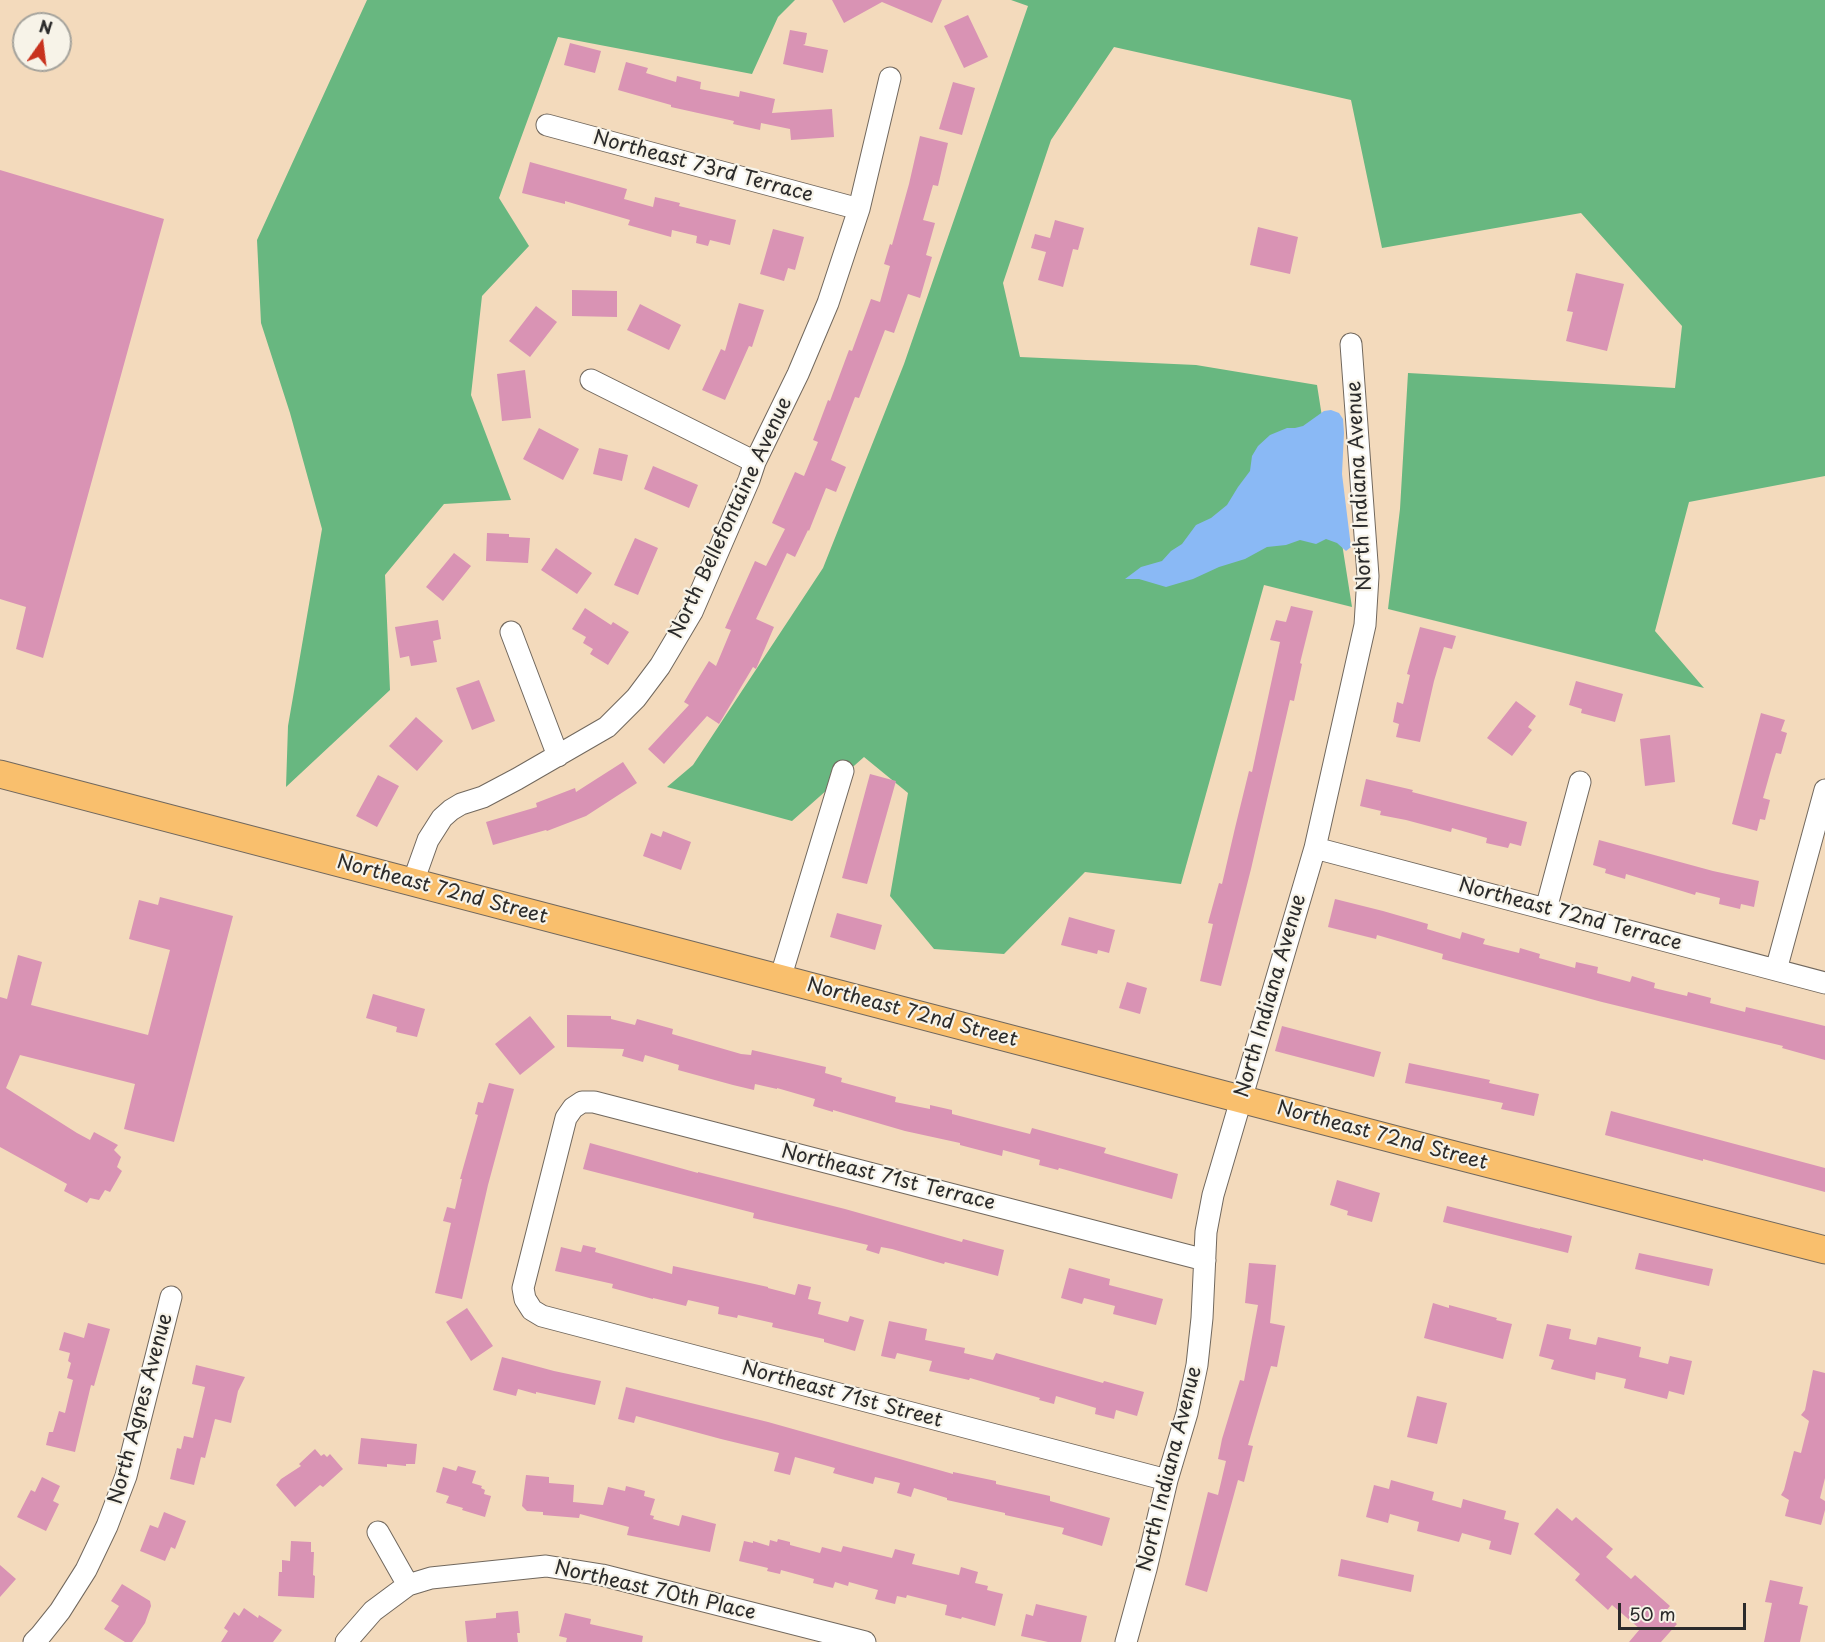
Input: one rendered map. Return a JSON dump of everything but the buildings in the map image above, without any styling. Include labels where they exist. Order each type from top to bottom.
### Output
[{"type":"main road","name":"Northeast 72nd Street","points":[[0,774],[1825,1250]]},
{"type":"street","name":"North Bellefontaine Avenue","points":[[413,882],[428,840],[442,818],[451,810],[460,804],[483,797],[607,727],[636,699],[660,666],[692,612],[749,480],[754,462],[798,374],[828,303],[859,209],[890,78]]},
{"type":"street","name":"Northeast 73rd Terrace","points":[[547,125],[859,209]]},
{"type":"street","name":"North Indiana Avenue","points":[[1126,1642],[1167,1480],[1187,1413],[1197,1365],[1202,1318],[1206,1232],[1213,1195],[1315,848],[1365,625],[1368,576],[1351,344]]},
{"type":"street","points":[[591,380],[754,462]]},
{"type":"street","points":[[511,632],[558,756]]},
{"type":"street","points":[[780,979],[843,771]]},
{"type":"street","points":[[1546,909],[1580,782]]},
{"type":"street","points":[[1776,970],[1825,790]]},
{"type":"street","name":"Northeast 72nd Terrace","points":[[1315,848],[1825,983]]},
{"type":"street","name":"Northeast 71st Terrace","points":[[525,1299],[523,1288],[566,1118],[573,1108],[582,1102],[594,1102],[1205,1260]]},
{"type":"street","name":"North Agnes Avenue","points":[[34,1642],[60,1611],[86,1570],[111,1516],[126,1476],[171,1298]]},
{"type":"street","name":"Northeast 71st Street","points":[[525,1299],[532,1310],[542,1316],[1167,1480]]},
{"type":"street","points":[[346,1642],[373,1611],[408,1585],[378,1532]]},
{"type":"street","name":"Northeast 70th Place","points":[[408,1585],[431,1578],[546,1566],[602,1575],[865,1642]]},
{"type":"green space","points":[[367,0],[795,0],[778,17],[752,74],[558,37],[499,198],[529,246],[482,296],[471,395],[511,500],[444,504],[385,575],[390,690],[286,787],[288,726],[322,529],[290,413],[261,323],[257,240]]},
{"type":"green space","points":[[1011,0],[1825,0],[1825,476],[1689,502],[1655,631],[1704,688],[1388,609],[1400,509],[1408,373],[1675,388],[1682,326],[1581,213],[1382,248],[1351,100],[1114,47],[1051,140],[1003,283],[1020,357],[1196,365],[1317,385],[1352,607],[1264,585],[1181,884],[1085,872],[1004,954],[934,949],[890,896],[908,793],[864,757],[792,821],[667,787],[693,765],[823,568],[904,364],[1028,6]]},
{"type":"water","points":[[1331,410],[1339,413],[1343,419],[1342,474],[1351,547],[1346,551],[1337,543],[1326,539],[1316,544],[1300,540],[1286,545],[1267,547],[1245,559],[1166,587],[1139,579],[1125,579],[1141,567],[1162,561],[1182,544],[1196,525],[1211,518],[1227,505],[1250,471],[1252,456],[1258,446],[1270,435],[1287,428],[1303,426],[1324,411]]}]
